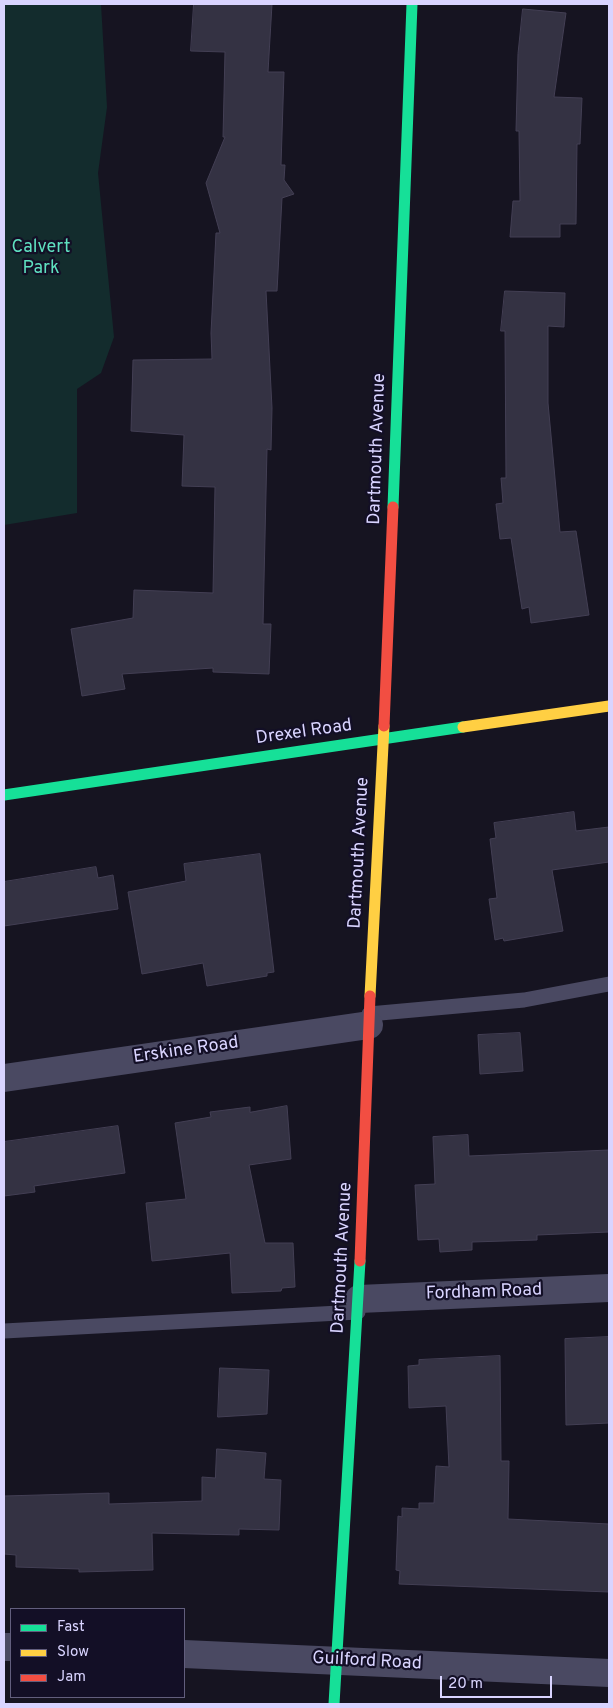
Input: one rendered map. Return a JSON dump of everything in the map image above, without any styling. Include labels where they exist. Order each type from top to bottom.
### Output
[{"type":"street","name":"Dartmouth Avenue","points":[[334,1704],[335,1661],[359,1305],[369,1020],[384,739],[412,4]]},
{"type":"street","name":"Drexel Road","points":[[4,795],[609,706]]},
{"type":"street","name":"Erskine Road","points":[[4,1078],[369,1020]]},
{"type":"street","name":"Fordham Road","points":[[359,1305],[609,1288]]},
{"type":"street","name":"Guilford Road","points":[[185,1654],[609,1673]]},
{"type":"lane","points":[[369,1020],[524,1000],[609,984]]},
{"type":"lane","points":[[4,1332],[359,1305]]},
{"type":"green space","name":"Calvert Park","points":[[4,4],[101,4],[107,107],[98,173],[114,337],[101,373],[77,389],[77,513],[4,525]]},
{"type":"building","points":[[194,4],[272,4],[268,72],[284,72],[281,165],[285,165],[284,180],[294,194],[282,198],[277,291],[266,291],[272,408],[271,450],[267,449],[263,624],[271,624],[269,674],[213,672],[213,668],[122,674],[125,689],[82,696],[71,629],[133,618],[134,590],[213,593],[215,487],[182,486],[184,435],[131,431],[133,360],[212,359],[211,333],[216,233],[220,233],[206,183],[225,137],[223,137],[225,52],[191,51]]},
{"type":"building","points":[[523,9],[566,13],[554,97],[582,98],[580,144],[577,144],[576,224],[560,224],[560,237],[510,237],[513,201],[520,201],[519,131],[516,131],[518,54]]},
{"type":"building","points":[[505,291],[565,293],[564,327],[548,326],[548,403],[560,532],[576,531],[589,615],[531,623],[529,607],[522,609],[511,538],[500,539],[496,504],[503,503],[501,478],[506,478],[505,331],[501,331]]},
{"type":"building","points":[[574,812],[576,831],[609,827],[609,862],[552,870],[563,931],[504,941],[503,938],[495,940],[489,899],[497,898],[490,839],[496,838],[494,823]]},
{"type":"building","points":[[260,854],[274,972],[267,973],[267,976],[207,986],[203,963],[142,974],[128,892],[186,881],[184,864]]},
{"type":"building","points":[[96,867],[98,878],[113,875],[118,909],[4,926],[4,882]]},
{"type":"building","points":[[520,1033],[523,1071],[480,1074],[478,1035]]},
{"type":"building","points":[[287,1106],[291,1159],[249,1165],[265,1243],[293,1243],[295,1287],[282,1288],[281,1291],[232,1293],[230,1253],[152,1261],[146,1203],[186,1199],[175,1123],[211,1117],[210,1112],[250,1107],[250,1112]]},
{"type":"building","points":[[118,1126],[125,1173],[34,1186],[35,1192],[4,1196],[4,1142]]},
{"type":"building","points":[[468,1135],[469,1156],[609,1150],[609,1232],[537,1235],[537,1240],[472,1242],[472,1250],[440,1252],[439,1239],[418,1240],[415,1185],[435,1184],[433,1137]]},
{"type":"building","points":[[609,1337],[609,1423],[566,1425],[565,1339]]},
{"type":"building","points":[[500,1356],[501,1461],[509,1461],[508,1519],[609,1524],[609,1592],[399,1584],[400,1571],[396,1570],[398,1516],[402,1517],[402,1508],[419,1509],[419,1503],[434,1503],[436,1466],[449,1467],[446,1406],[409,1408],[408,1366],[419,1365],[419,1360]]},
{"type":"building","points":[[220,1368],[269,1370],[267,1414],[218,1417]]},
{"type":"building","points":[[217,1449],[266,1453],[264,1479],[281,1480],[279,1530],[239,1529],[239,1535],[152,1533],[153,1570],[79,1572],[79,1569],[16,1567],[16,1555],[4,1554],[4,1496],[109,1493],[109,1504],[202,1501],[202,1477],[215,1478]]},
{"type":"traffic: fast","points":[[393,507],[412,4]]},
{"type":"traffic: fast","points":[[4,795],[463,727]]},
{"type":"traffic: fast","points":[[334,1704],[360,1261]]},
{"type":"traffic: slow","points":[[463,727],[609,706]]},
{"type":"traffic: slow","points":[[370,996],[384,726]]},
{"type":"traffic: jam","points":[[384,726],[393,507]]},
{"type":"traffic: jam","points":[[360,1261],[370,996]]}]
